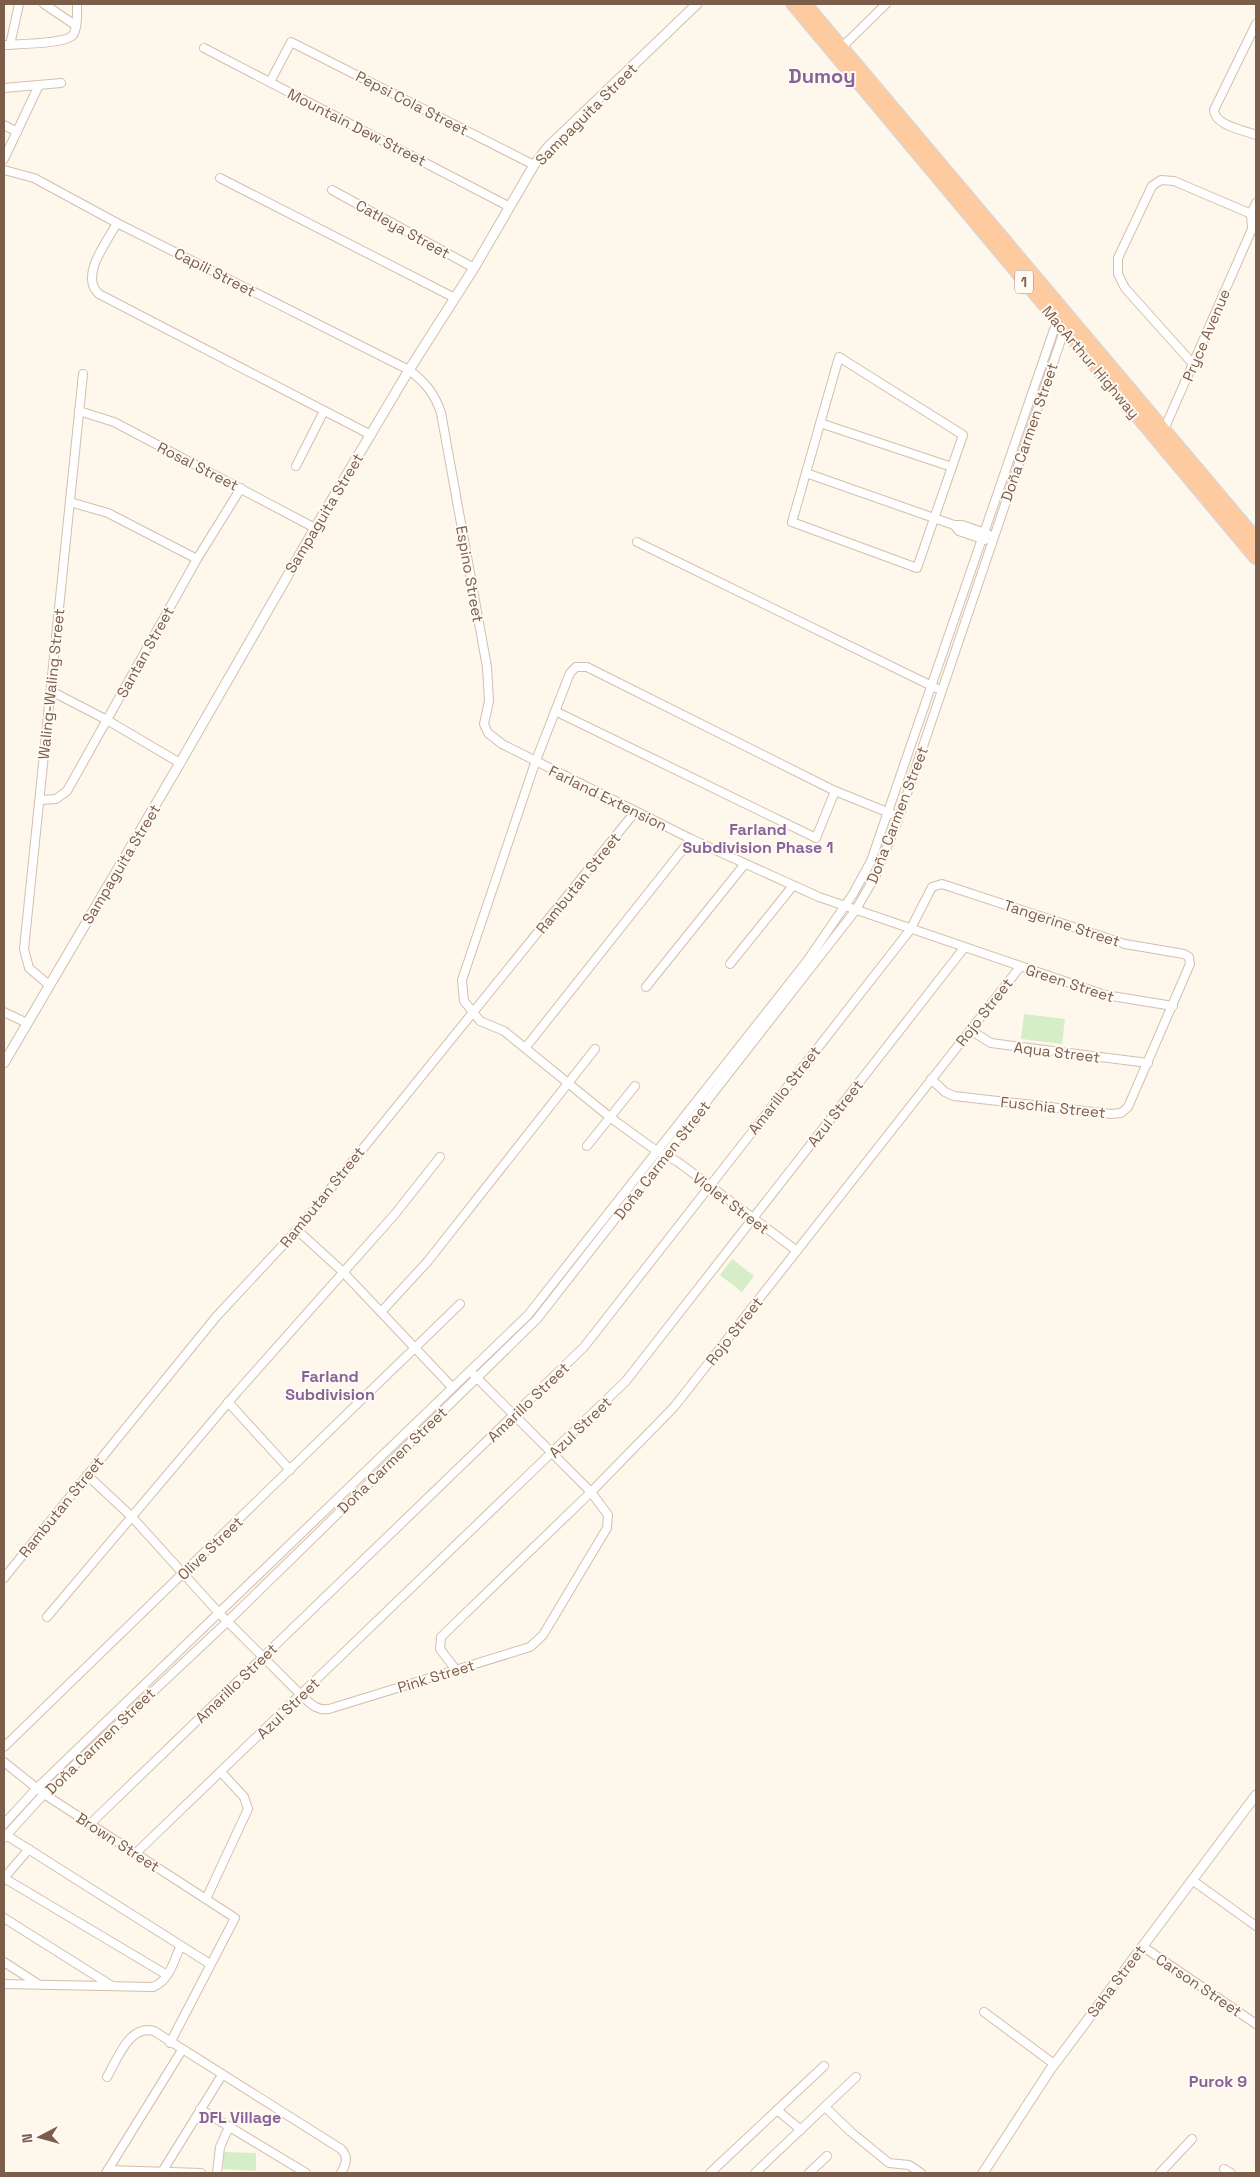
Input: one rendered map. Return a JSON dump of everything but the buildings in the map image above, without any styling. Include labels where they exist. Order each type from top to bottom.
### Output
[{"type":"highway","name":"MacArthur Highway","points":[[793,4],[839,51]]},
{"type":"highway","name":"MacArthur Highway","points":[[805,4],[839,51],[949,184],[1060,326],[1162,435]]},
{"type":"highway","name":"MacArthur Highway","points":[[949,184],[1066,312],[1162,435],[1233,520],[1254,540],[1256,558]]},
{"type":"street","points":[[20,4],[7,45],[66,40],[71,37],[78,4]]},
{"type":"street","points":[[44,4],[75,25]]},
{"type":"street","name":"Sampaguita Street","points":[[4,1063],[180,763],[314,528],[409,370],[474,268],[534,165],[548,148],[697,4]]},
{"type":"street","points":[[839,51],[886,4]]},
{"type":"street","points":[[1256,24],[1215,105],[1214,114],[1222,122],[1256,135]]},
{"type":"street","name":"Pepsi Cola Street","points":[[270,82],[291,42],[534,165]]},
{"type":"street","name":"Mountain Dew Street","points":[[204,48],[510,207]]},
{"type":"street","points":[[4,88],[62,83]]},
{"type":"street","points":[[4,159],[39,85]]},
{"type":"street","points":[[4,125],[17,132]]},
{"type":"street","name":"Capili Street","points":[[4,170],[23,174],[409,370]]},
{"type":"street","points":[[220,178],[455,298]]},
{"type":"street","points":[[1193,364],[1125,288],[1118,274],[1118,258],[1152,186],[1161,180],[1174,181],[1254,215]]},
{"type":"street","name":"Catleya Street","points":[[332,190],[474,268]]},
{"type":"street","name":"Pryce Avenue","points":[[1162,435],[1254,227],[1256,203]]},
{"type":"street","points":[[117,223],[92,272],[91,283],[99,294],[371,435]]},
{"type":"street","name":"Doña Carmen Street","points":[[771,1013],[845,907],[866,872],[983,536],[1066,312]]},
{"type":"street","name":"Doña Carmen Street","points":[[4,1824],[36,1789],[452,1388],[474,1374],[522,1335],[548,1306],[594,1247],[662,1153],[771,1013],[855,911],[876,875],[899,817],[993,539],[1066,312]]},
{"type":"street","points":[[839,357],[963,435],[917,568],[792,522],[820,423],[839,357]]},
{"type":"street","name":"Espino Street","points":[[409,370],[427,384],[434,394],[443,424],[488,673],[489,701],[484,724],[488,733],[498,741],[535,762]]},
{"type":"street","name":"Waling-Waling Street","points":[[49,985],[29,968],[24,949],[84,374]]},
{"type":"street","name":"Rosal Street","points":[[79,411],[114,422],[314,528]]},
{"type":"street","points":[[296,466],[324,411]]},
{"type":"street","points":[[820,423],[952,468]]},
{"type":"street","points":[[806,473],[954,525],[959,531],[993,539]]},
{"type":"street","name":"Santan Street","points":[[40,800],[56,798],[67,791],[197,560],[241,488]]},
{"type":"street","points":[[70,502],[108,513],[197,560]]},
{"type":"street","points":[[637,542],[941,691]]},
{"type":"street","points":[[473,1013],[464,1001],[462,980],[535,762],[570,673],[576,667],[583,666],[835,790],[899,817]]},
{"type":"street","points":[[51,691],[107,720],[180,763]]},
{"type":"street","points":[[555,711],[816,838],[835,790]]},
{"type":"street","name":"Farland Extension","points":[[535,762],[792,887],[855,911]]},
{"type":"street","name":"Rambutan Street","points":[[4,1578],[216,1317],[297,1230],[398,1102],[473,1013],[635,812]]},
{"type":"street","points":[[526,1048],[691,839]]},
{"type":"street","points":[[646,987],[744,864]]},
{"type":"street","name":"Tangerine Street","points":[[910,930],[929,890],[942,884],[1125,944],[1184,954],[1189,958],[1190,964],[1173,1006]]},
{"type":"street","points":[[730,964],[792,887]]},
{"type":"street","name":"Green Street","points":[[855,911],[1121,1000],[1173,1006]]},
{"type":"street","name":"Amarillo Street","points":[[90,1824],[584,1347],[910,930]]},
{"type":"street","name":"Azul Street","points":[[136,1853],[302,1696],[626,1381],[964,948]]},
{"type":"street","name":"Rojo Street","points":[[456,1670],[440,1649],[441,1637],[591,1492],[674,1407],[1020,967]]},
{"type":"street","name":"Fuschia Street","points":[[931,1079],[945,1092],[954,1096],[1117,1114],[1125,1111],[1128,1107],[1173,1006]]},
{"type":"street","points":[[4,1012],[27,1024]]},
{"type":"street","name":"Violet Street","points":[[473,1013],[480,1021],[499,1028],[611,1118],[678,1162],[752,1220],[797,1251]]},
{"type":"street","name":"Aqua Street","points":[[970,1030],[991,1043],[1148,1063]]},
{"type":"street","points":[[382,1312],[428,1261],[567,1082],[595,1049]]},
{"type":"street","points":[[587,1146],[635,1086]]},
{"type":"street","name":"Doña Carmen Street","points":[[5,1837],[44,1794],[228,1620],[474,1374],[540,1300],[662,1153]]},
{"type":"street","points":[[47,1617],[228,1402],[342,1271],[395,1214],[440,1157]]},
{"type":"street","points":[[297,1230],[342,1271],[452,1388]]},
{"type":"street","points":[[587,1242],[594,1247]]},
{"type":"street","points":[[540,1300],[548,1306]]},
{"type":"street","name":"Olive Street","points":[[4,1747],[460,1304]]},
{"type":"street","points":[[515,1329],[522,1335]]},
{"type":"street","points":[[474,1374],[591,1492]]},
{"type":"street","points":[[228,1402],[290,1470]]},
{"type":"street","name":"Pink Street","points":[[87,1475],[131,1516],[220,1613],[302,1696],[314,1707],[321,1710],[329,1710],[520,1650],[537,1642],[607,1528],[609,1519],[606,1510],[591,1492]]},
{"type":"street","name":"Brown Street","points":[[4,1762],[36,1789],[235,1918],[210,1964]]},
{"type":"street","points":[[206,1899],[248,1809],[244,1796],[221,1772]]},
{"type":"street","name":"Saha Street","points":[[983,2173],[1054,2064],[1256,1795]]},
{"type":"street","points":[[5,1837],[29,1850],[180,1947],[210,1964],[170,2043]]},
{"type":"street","points":[[29,1850],[4,1878],[167,1975]]},
{"type":"street","points":[[1192,1880],[1256,1926]]},
{"type":"street","points":[[4,1918],[112,1986]]},
{"type":"street","name":"Carson Street","points":[[1142,1946],[1256,2024]]},
{"type":"street","points":[[4,1984],[153,1987],[162,1982],[167,1975],[180,1947]]},
{"type":"street","points":[[4,1962],[39,1985]]},
{"type":"street","points":[[984,2012],[1054,2064]]},
{"type":"street","points":[[107,2077],[126,2044],[139,2032],[154,2031],[170,2043],[341,2149],[344,2152],[346,2162],[341,2173]]},
{"type":"street","points":[[107,2171],[182,2050]]},
{"type":"street","points":[[710,2173],[824,2066]]},
{"type":"street","points":[[162,2172],[222,2075]]},
{"type":"street","points":[[755,2173],[856,2077]]},
{"type":"street","points":[[825,2107],[851,2132],[889,2163],[909,2165],[920,2173]]},
{"type":"street","points":[[200,2109],[306,2173]]},
{"type":"street","points":[[777,2110],[801,2130]]},
{"type":"street","points":[[217,2173],[220,2147],[229,2127]]},
{"type":"street","points":[[1160,2173],[1192,2139]]},
{"type":"street","points":[[809,2173],[827,2156]]},
{"type":"street","points":[[107,2171],[201,2173]]},
{"type":"green space","points":[[1024,1014],[1065,1019],[1062,1044],[1021,1039]]},
{"type":"green space","points":[[732,1259],[754,1276],[742,1292],[720,1275]]},
{"type":"green space","points":[[224,2152],[256,2153],[256,2171],[223,2169]]},
{"type":"district","name":"Dumoy","points":[[822,76]]},
{"type":"district","name":"Farland Subdivision Phase 1","points":[[758,838]]},
{"type":"district","name":"Farland Subdivision","points":[[330,1385]]},
{"type":"district","name":"Purok 9","points":[[1218,2081]]},
{"type":"district","name":"DFL Village","points":[[240,2117]]}]
